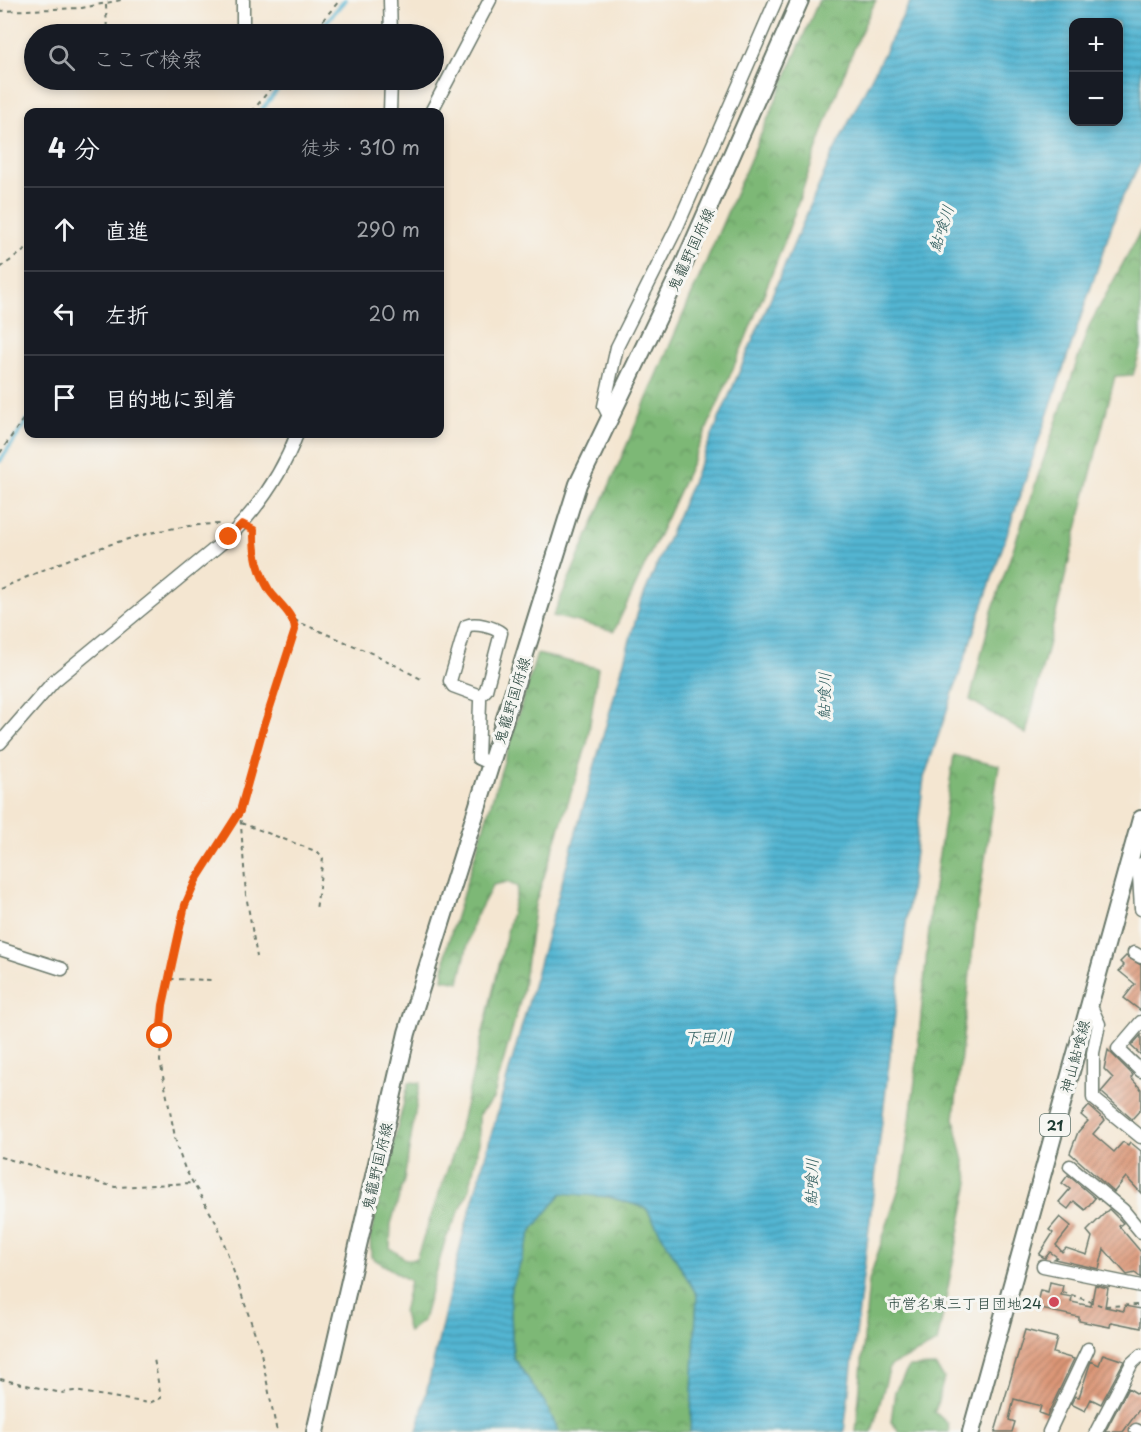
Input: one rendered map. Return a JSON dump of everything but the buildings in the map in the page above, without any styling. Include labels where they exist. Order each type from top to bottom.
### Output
[{"type":"main road","name":"鬼籠野国府線","points":[[315,1432],[407,1033],[578,484],[683,266],[800,0]]},
{"type":"main road","name":"神山鮎喰線","points":[[971,1432],[1089,1002],[1140,826]]},
{"type":"street","points":[[243,0],[243,24]]},
{"type":"street","points":[[390,0],[391,24]]},
{"type":"street","points":[[444,86],[490,0]]},
{"type":"street","points":[[609,416],[604,406],[617,346],[677,227],[776,0]]},
{"type":"street","points":[[390,108],[391,90]]},
{"type":"street","points":[[433,108],[442,90]]},
{"type":"street","points":[[0,743],[54,681],[242,524],[282,470],[295,438]]},
{"type":"street","points":[[480,696],[453,686],[450,681],[466,626],[471,624],[497,629],[501,633],[486,690],[480,696],[478,758],[491,764]]},
{"type":"street","points":[[1141,864],[1138,875],[1141,909]]},
{"type":"street","points":[[0,949],[62,969]]},
{"type":"street","points":[[1089,1002],[1099,1024],[1092,1053],[1092,1098],[1139,1131]]},
{"type":"street","points":[[1141,1023],[1118,1050],[1141,1071]]},
{"type":"street","points":[[1070,1166],[1123,1210],[1141,1232]]},
{"type":"street","points":[[1043,1266],[1141,1286]]},
{"type":"street","points":[[1049,1432],[1088,1349]]},
{"type":"street","points":[[1096,1432],[1132,1363],[1141,1355]]},
{"type":"path","points":[[0,11],[106,5],[121,0]]},
{"type":"path","points":[[320,24],[340,0]]},
{"type":"path","points":[[106,5],[107,24]]},
{"type":"path","points":[[255,108],[269,90]]},
{"type":"path","points":[[0,268],[24,251]]},
{"type":"path","points":[[0,453],[24,418]]},
{"type":"path","points":[[0,589],[75,557],[137,538],[172,529],[214,524],[242,524],[254,530],[255,555],[261,574],[269,590],[294,620],[378,656],[421,679]]},
{"type":"path","points":[[277,1432],[260,1348],[218,1226],[192,1183],[177,1147],[160,1061],[163,1005],[185,905],[196,880],[240,811],[263,729],[293,638],[294,620]]},
{"type":"path","points":[[240,811],[246,895],[257,957]]},
{"type":"path","points":[[241,823],[318,852],[323,858],[316,910]]},
{"type":"path","points":[[169,979],[215,980]]},
{"type":"path","points":[[0,1157],[115,1187],[192,1183]]},
{"type":"path","points":[[1063,1292],[1103,1306],[1137,1305]]},
{"type":"path","points":[[0,1379],[61,1393],[74,1391],[149,1403],[161,1398],[154,1359]]},
{"type":"green space","points":[[819,0],[876,0],[848,63],[778,258],[720,400],[614,631],[553,616]]},
{"type":"green space","points":[[1140,232],[1141,348],[1133,375],[1115,376],[1026,734],[970,700],[992,611],[1089,326]]},
{"type":"green space","points":[[537,654],[598,668],[587,744],[535,904],[522,994],[493,1099],[479,1114],[479,1143],[469,1191],[445,1241],[423,1320],[408,1332],[403,1313],[410,1281],[371,1257],[370,1237],[409,1082],[420,1083],[404,1180],[391,1224],[390,1248],[405,1259],[416,1259],[455,1148],[518,887],[507,882],[493,885],[473,922],[459,982],[443,979],[447,946]]},
{"type":"green space","points":[[954,755],[999,766],[976,918],[954,1119],[969,1182],[937,1343],[890,1366],[872,1432],[856,1432],[869,1280],[902,1179],[915,1081],[931,907]]},
{"type":"green space","points":[[562,1193],[609,1197],[646,1208],[697,1295],[690,1432],[559,1432],[545,1403],[513,1357],[510,1293],[532,1230]]},
{"type":"green space","points":[[935,1366],[944,1378],[935,1412],[948,1424],[949,1432],[900,1432],[891,1422],[895,1391],[909,1367]]},
{"type":"water","name":"下田川","points":[[911,0],[1141,0],[1141,162],[1120,202],[924,778],[844,1432],[690,1432],[697,1295],[646,1208],[609,1197],[562,1193],[532,1230],[510,1293],[513,1357],[545,1403],[559,1432],[417,1432],[462,1239],[640,604],[831,157]]},
{"type":"waterway","points":[[325,24],[345,0]]},
{"type":"waterway","points":[[263,108],[277,90]]},
{"type":"waterway","points":[[0,461],[24,426]]},
{"type":"place","name":"市営名東三丁目団地24","points":[[1054,1302]]},
{"type":"route","points":[[160,1036],[163,1005],[185,905],[196,880],[240,811],[263,729],[295,630],[294,620],[269,590],[261,574],[255,555],[254,530],[242,524],[229,537]]},
{"type":"water label","name":"鮎喰川","points":[[940,228]]},
{"type":"water label","name":"鮎喰川","points":[[823,696]]},
{"type":"water label","name":"鮎喰川","points":[[810,1182]]}]
